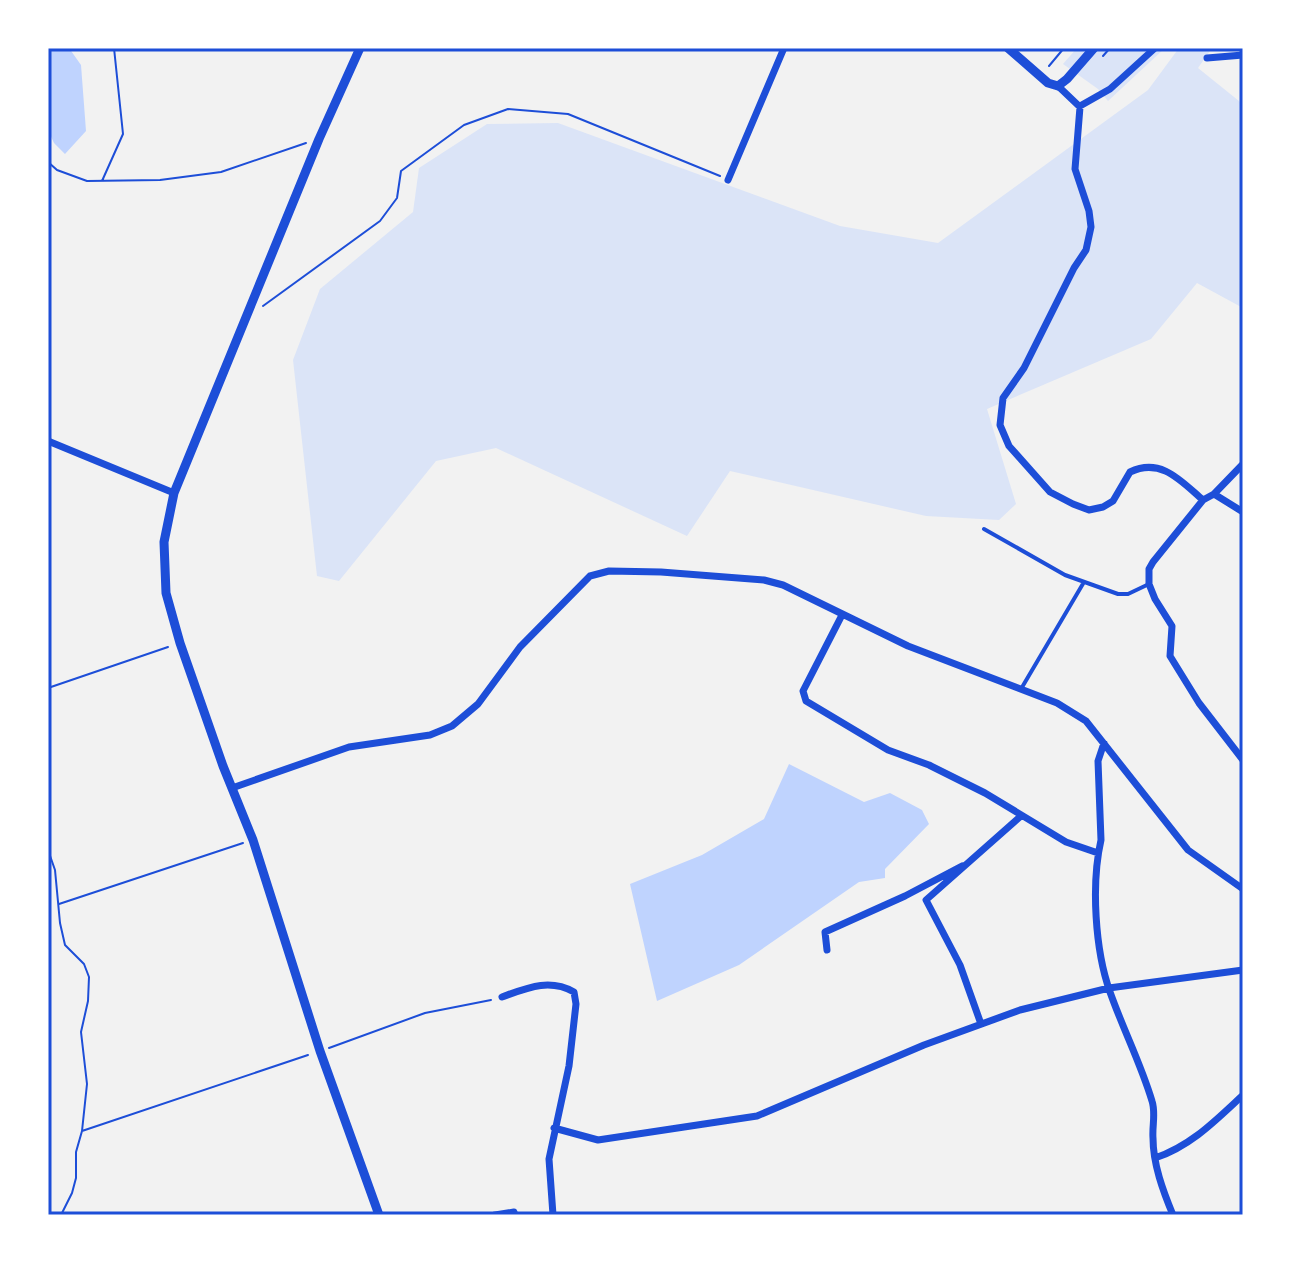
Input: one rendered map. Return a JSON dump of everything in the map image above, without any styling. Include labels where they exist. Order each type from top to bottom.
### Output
[{"type":"street","points":[[360,48],[319,139],[174,493],[164,542],[166,593],[180,643],[253,840],[320,1051],[379,1215]]},
{"type":"street","points":[[728,180],[784,48]]},
{"type":"street","points":[[1008,48],[1080,106],[1075,169],[1091,227],[1086,250],[1024,368],[1003,398],[1000,425],[1009,446],[1050,492],[1089,510],[1113,501],[1130,472],[1149,466],[1174,475],[1203,500]]},
{"type":"street","points":[[1058,86],[1094,48]]},
{"type":"street","points":[[1080,106],[1110,89],[1155,48]]},
{"type":"street","points":[[1207,58],[1243,55]]},
{"type":"street","points":[[48,441],[174,493]]},
{"type":"street","points":[[1243,464],[1214,494],[1203,500],[1149,569],[1149,584],[1155,599],[1172,626],[1170,656],[1199,703],[1243,760]]},
{"type":"street","points":[[1214,494],[1243,512]]},
{"type":"street","points":[[232,788],[349,747],[430,735],[452,726],[478,704],[520,647],[590,576],[622,571],[764,580],[783,585],[908,646],[1057,703],[1086,721],[1188,850],[1243,889]]},
{"type":"street","points":[[842,615],[803,691],[806,701],[888,750],[929,765],[985,793],[1066,842],[1098,853]]},
{"type":"street","points":[[1104,743],[1098,761],[1101,840],[1096,905],[1101,955],[1109,988],[1154,1105],[1155,1158],[1173,1215]]},
{"type":"street","points":[[981,1024],[960,965],[926,900],[1021,816]]},
{"type":"street","points":[[827,950],[825,932],[968,863]]},
{"type":"street","points":[[554,1128],[598,1140],[757,1116],[911,1051],[1020,1010],[1109,988],[1243,970]]},
{"type":"street","points":[[502,997],[533,985],[553,984],[574,992],[576,1004],[569,1066],[549,1159],[550,1215]]},
{"type":"street","points":[[1155,1158],[1171,1153],[1200,1134],[1243,1095]]},
{"type":"street","points":[[495,1215],[514,1212],[515,1215]]},
{"type":"lane","points":[[984,529],[1013,548],[1084,582],[1118,594],[1128,594],[1149,584]]},
{"type":"lane","points":[[1021,689],[1084,582]]},
{"type":"path","points":[[102,181],[123,134],[114,48]]},
{"type":"path","points":[[1040,76],[1064,48]]},
{"type":"path","points":[[246,319],[380,221],[397,198],[401,171],[464,125],[508,109],[568,114],[728,180]]},
{"type":"path","points":[[48,162],[74,178],[160,180],[221,172],[319,139]]},
{"type":"path","points":[[48,688],[180,643]]},
{"type":"path","points":[[58,905],[253,840]]},
{"type":"path","points":[[48,850],[55,870],[65,945],[84,964],[89,977],[88,1001],[81,1032],[87,1084],[82,1131],[72,1193],[61,1215]]},
{"type":"path","points":[[82,1131],[425,1013],[502,997]]},
{"type":"shaded area","points":[[1077,48],[1165,48],[1108,101],[1098,89],[1063,64]]},
{"type":"shaded area","points":[[1179,48],[1212,48],[1198,68],[1239,101],[1243,108],[1243,308],[1197,283],[1151,339],[987,409],[1016,504],[999,520],[926,516],[730,471],[687,536],[496,448],[436,461],[339,581],[317,576],[293,360],[320,289],[413,212],[419,168],[487,124],[558,123],[840,226],[938,243],[1148,90]]},
{"type":"water","points":[[48,48],[69,48],[81,65],[86,131],[65,154],[54,143],[48,130]]},
{"type":"water","points":[[789,764],[864,802],[890,793],[922,810],[929,824],[885,869],[885,878],[859,882],[739,965],[657,1001],[630,884],[702,855],[764,819]]}]
